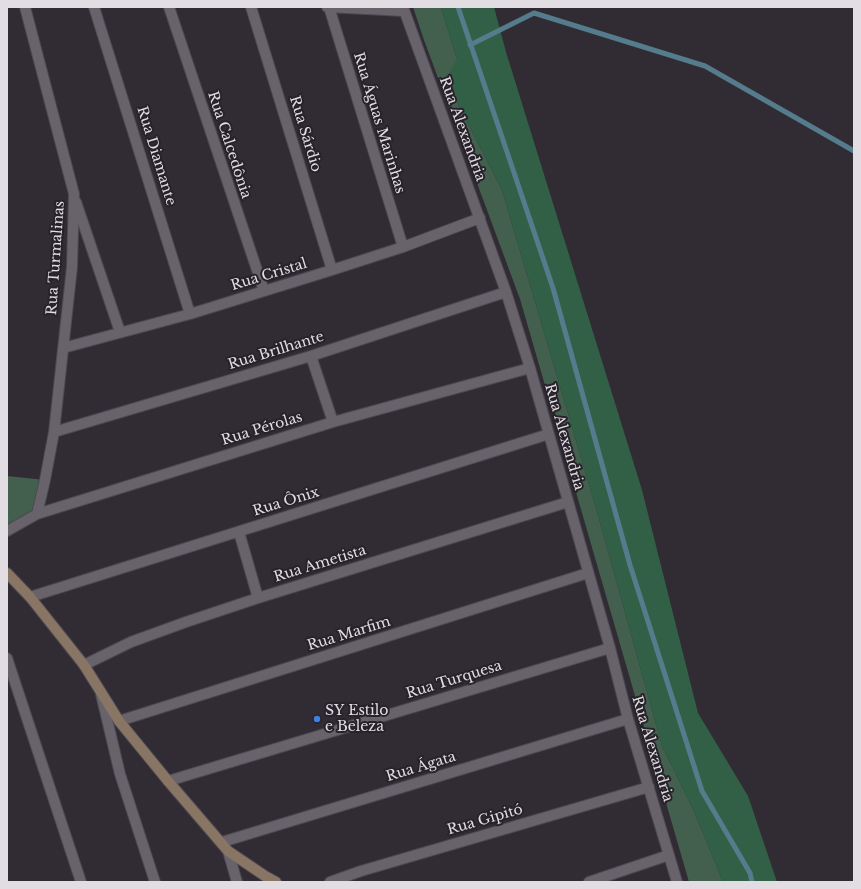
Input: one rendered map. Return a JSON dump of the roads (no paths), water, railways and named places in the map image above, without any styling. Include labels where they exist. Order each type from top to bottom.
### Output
[{"type":"main road","points":[[7,573],[30,597],[84,665],[119,721],[228,851],[276,882]]},
{"type":"street","name":"Rua Turmalinas","points":[[25,7],[74,194],[72,266],[54,432],[37,514]]},
{"type":"street","name":"Rua Diamante","points":[[94,7],[190,314]]},
{"type":"street","name":"Rua Calcedônia","points":[[169,7],[264,291]]},
{"type":"street","name":"Rua Sárdio","points":[[251,7],[332,270]]},
{"type":"street","points":[[328,7],[404,9]]},
{"type":"street","name":"Rua Águas Marinhas","points":[[328,7],[403,247]]},
{"type":"street","name":"Rua Alexandria","points":[[404,9],[506,292],[530,368],[610,648],[628,719],[678,882]]},
{"type":"street","points":[[74,194],[120,332]]},
{"type":"street","name":"Rua Cristal","points":[[63,348],[190,314],[332,270],[403,247],[480,218]]},
{"type":"street","name":"Rua Brilhante","points":[[54,432],[311,356],[506,292]]},
{"type":"street","points":[[311,356],[333,422]]},
{"type":"street","name":"Rua Pérolas","points":[[7,531],[37,514],[333,422],[530,368]]},
{"type":"street","name":"Rua Ônix","points":[[30,597],[550,434]]},
{"type":"street","name":"Rua Ametista","points":[[84,665],[132,642],[186,622],[258,598],[568,502]]},
{"type":"street","points":[[239,532],[258,598]]},
{"type":"street","name":"Rua Marfim","points":[[119,721],[588,573]]},
{"type":"street","name":"Rua Turquesa","points":[[168,781],[610,648]]},
{"type":"street","points":[[7,658],[81,882]]},
{"type":"street","points":[[101,692],[120,774],[155,882]]},
{"type":"street","name":"Rua Ágata","points":[[222,842],[628,719]]},
{"type":"street","name":"Rua Gipitó","points":[[330,882],[361,871],[649,787]]},
{"type":"street","points":[[228,851],[237,882]]},
{"type":"street","points":[[589,882],[669,855]]},
{"type":"waterway","points":[[458,7],[553,288],[630,565],[702,791],[750,873],[752,882]]},
{"type":"waterway","points":[[470,45],[534,13],[705,66],[854,151]]},
{"type":"place","name":"SY Estilo e Beleza","points":[[317,719]]}]
